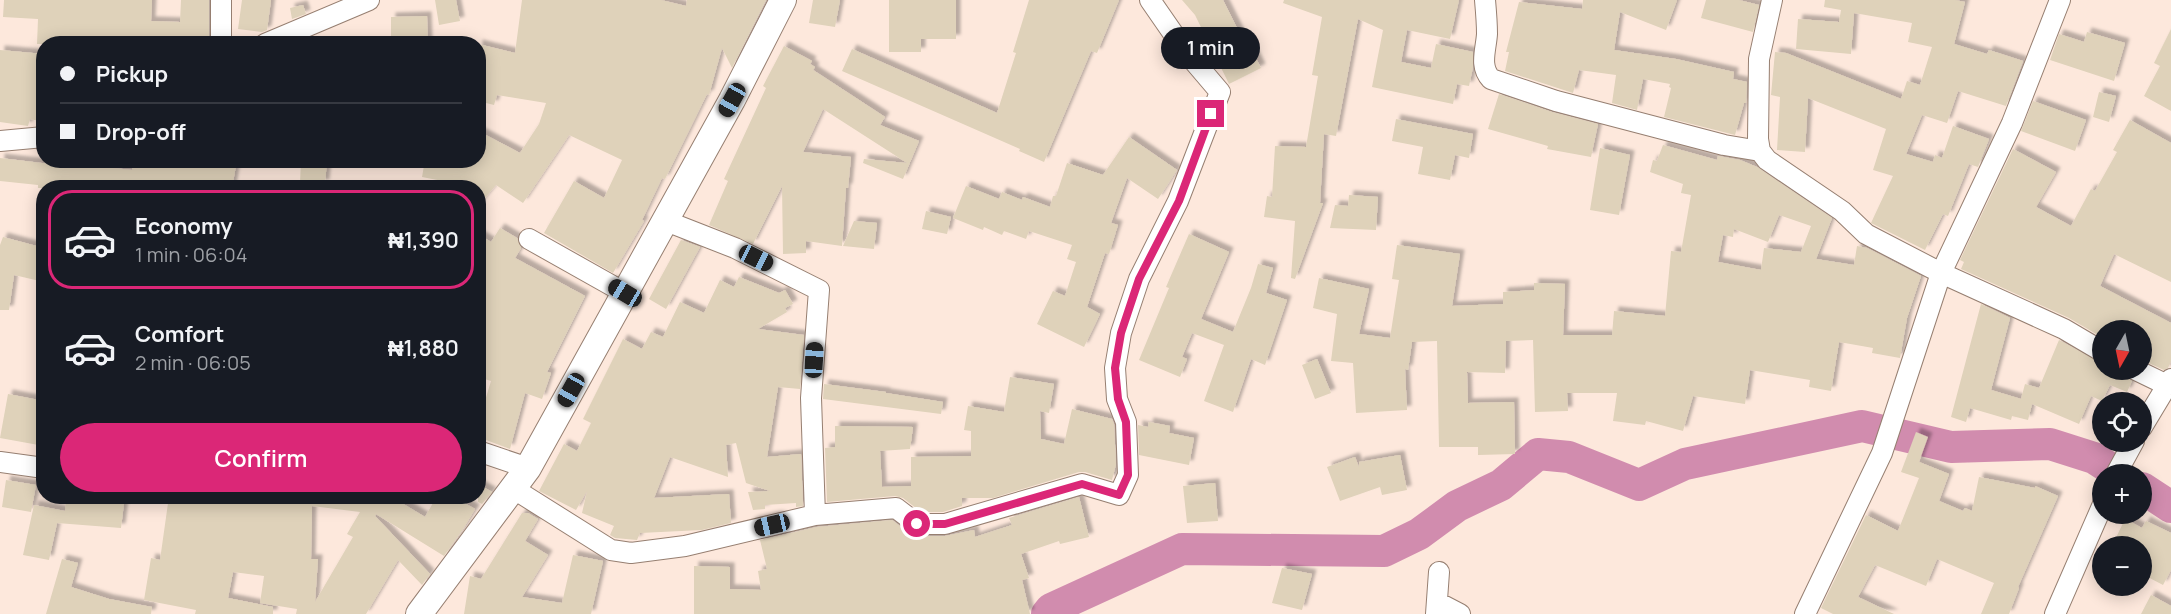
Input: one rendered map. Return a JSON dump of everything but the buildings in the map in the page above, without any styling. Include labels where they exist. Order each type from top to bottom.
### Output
[{"type":"street","points":[[220,0],[221,36]]},
{"type":"street","points":[[284,36],[369,0]]},
{"type":"street","points":[[419,614],[521,479],[666,221],[783,0]]},
{"type":"street","points":[[486,456],[521,479],[611,550],[631,553],[685,546],[815,515],[896,508],[917,524],[945,524],[1082,484],[1119,495],[1128,475],[1126,422],[1118,399],[1115,368],[1121,333],[1139,279],[1179,201],[1220,92],[1186,52],[1150,0]]},
{"type":"street","points":[[1485,0],[1487,33],[1483,64],[1491,80],[1546,99],[1658,129],[1760,151]]},
{"type":"street","points":[[1772,0],[1759,59],[1758,139],[1760,151],[1767,160],[1842,211],[1866,234],[2092,346]]},
{"type":"street","points":[[1805,614],[1882,453],[1941,273],[2012,123],[2060,0]]},
{"type":"street","points":[[0,141],[36,138]]},
{"type":"street","points":[[666,221],[735,248],[819,290],[811,398],[815,515]]},
{"type":"street","points":[[529,239],[625,293]]},
{"type":"street","points":[[2152,376],[2169,382],[2152,410]]},
{"type":"street","points":[[0,462],[36,467]]},
{"type":"street","points":[[2055,614],[2094,524]]},
{"type":"street","points":[[1439,572],[1436,608],[1460,614]]},
{"type":"waterway","points":[[1047,614],[1051,609],[1182,549],[1384,551],[1419,534],[1457,506],[1501,485],[1538,454],[1569,457],[1639,485],[1685,464],[1862,426],[1951,447],[2050,444],[2094,458],[2103,464]]},
{"type":"waterway","points":[[2152,495],[2171,507]]},
{"type":"route","points":[[917,524],[945,524],[1082,484],[1119,495],[1128,475],[1126,422],[1118,399],[1115,368],[1121,333],[1139,279],[1179,201],[1211,114]]}]
